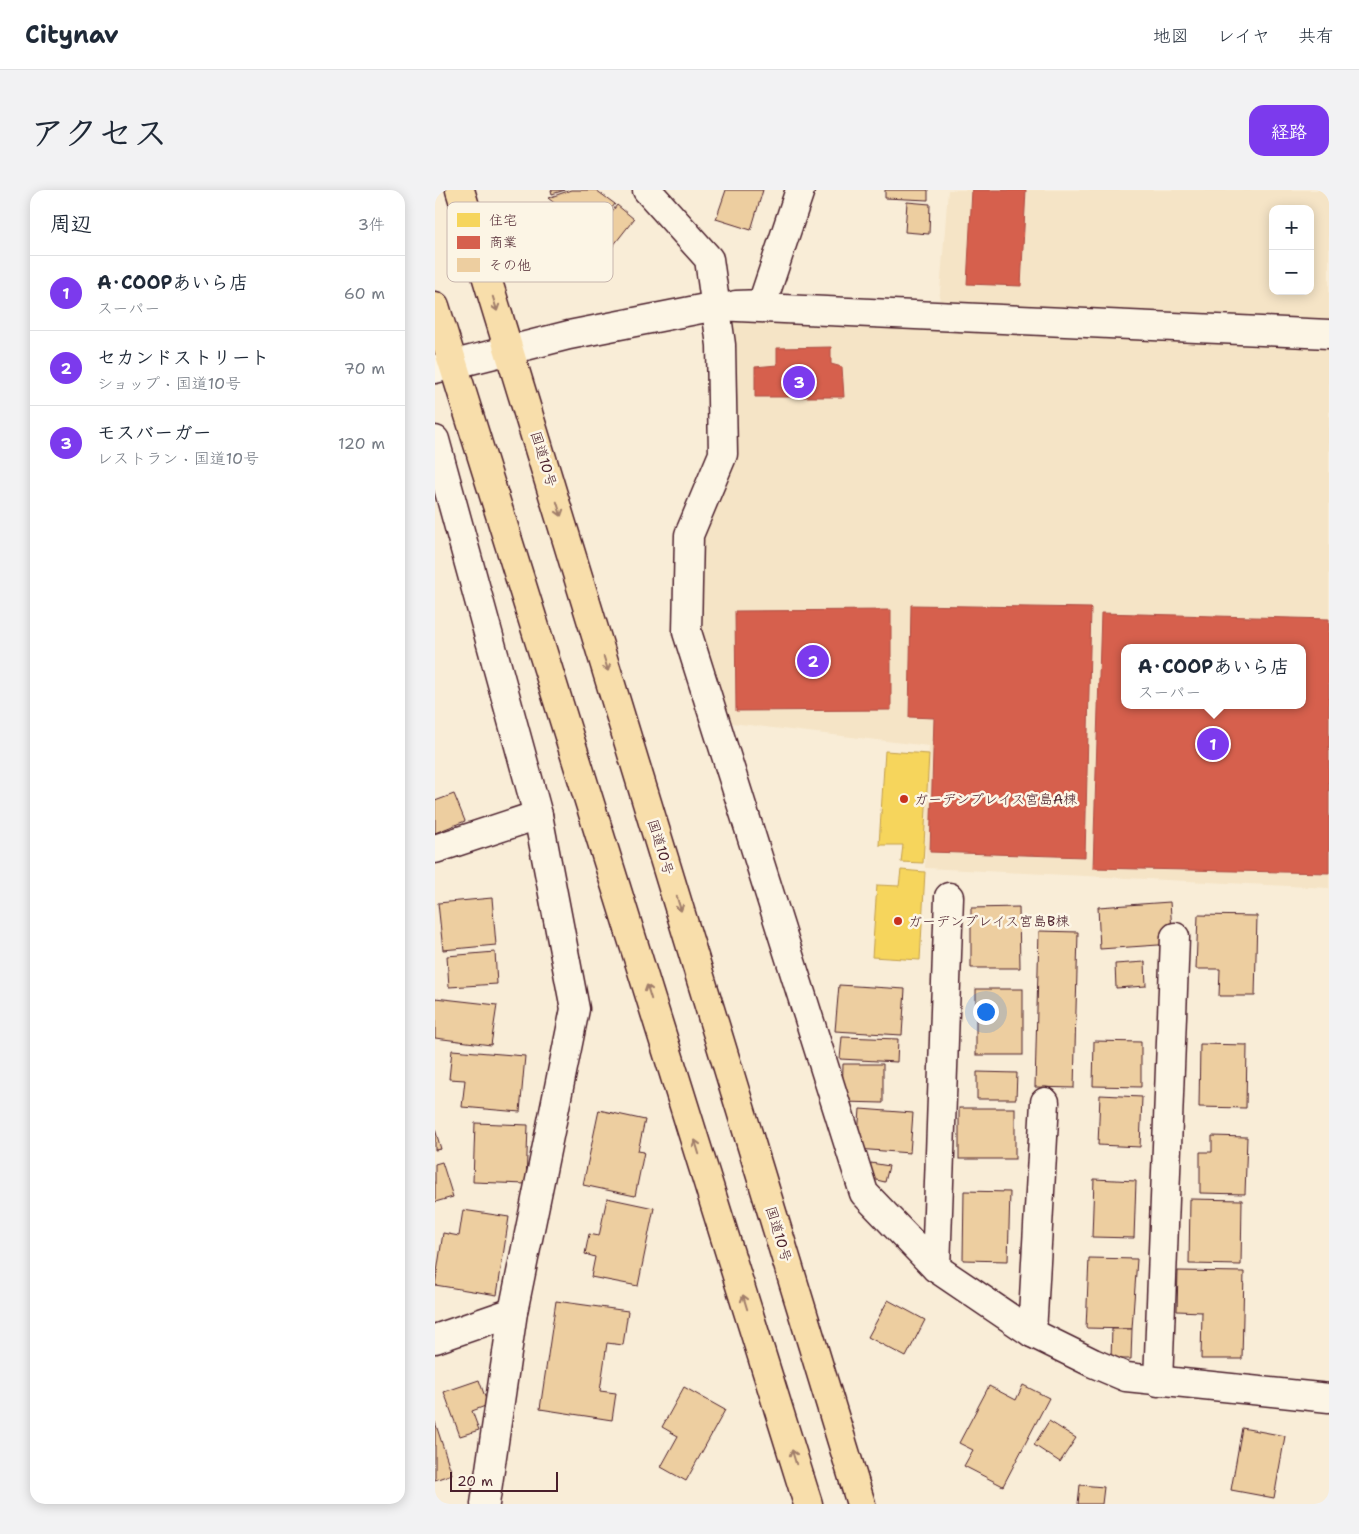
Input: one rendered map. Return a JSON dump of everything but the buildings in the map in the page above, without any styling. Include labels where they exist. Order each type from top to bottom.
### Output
[{"type":"highway","name":"国道10号","points":[[460,190],[464,202]]},
{"type":"highway","name":"国道10号","points":[[488,282],[861,1504]]},
{"type":"highway","points":[[435,306],[444,366],[808,1504]]},
{"type":"street","points":[[647,190],[709,259],[721,346],[723,454],[689,535],[687,632],[864,1192],[937,1268],[1032,1333],[1126,1377],[1158,1382],[1329,1398]]},
{"type":"street","points":[[444,366],[569,335],[716,306],[762,304],[800,190]]},
{"type":"street","points":[[716,306],[1329,334]]},
{"type":"street","points":[[435,440],[538,815],[575,1009],[513,1312],[485,1504]]},
{"type":"street","points":[[435,849],[538,815]]},
{"type":"street","points":[[937,1268],[949,897]]},
{"type":"street","points":[[1158,1382],[1175,937]]},
{"type":"street","points":[[1032,1333],[1045,1102]]},
{"type":"street","points":[[435,1339],[513,1312]]},
{"type":"shaded area","points":[[948,190],[1329,190],[1329,328],[939,305]]},
{"type":"shaded area","points":[[716,306],[1329,330],[1329,888],[925,868],[929,746],[714,721],[687,632],[689,535],[723,454]]},
{"type":"place","name":"モスバーガー","points":[[799,382]]},
{"type":"place","name":"セカンドストリート","points":[[813,661]]},
{"type":"place","name":"A･COOPあいら店","points":[[1213,744]]},
{"type":"place","name":"ガーデンプレイス宮島A棟","points":[[904,799]]},
{"type":"place","name":"ガーデンプレイス宮島B棟","points":[[898,921]]}]
